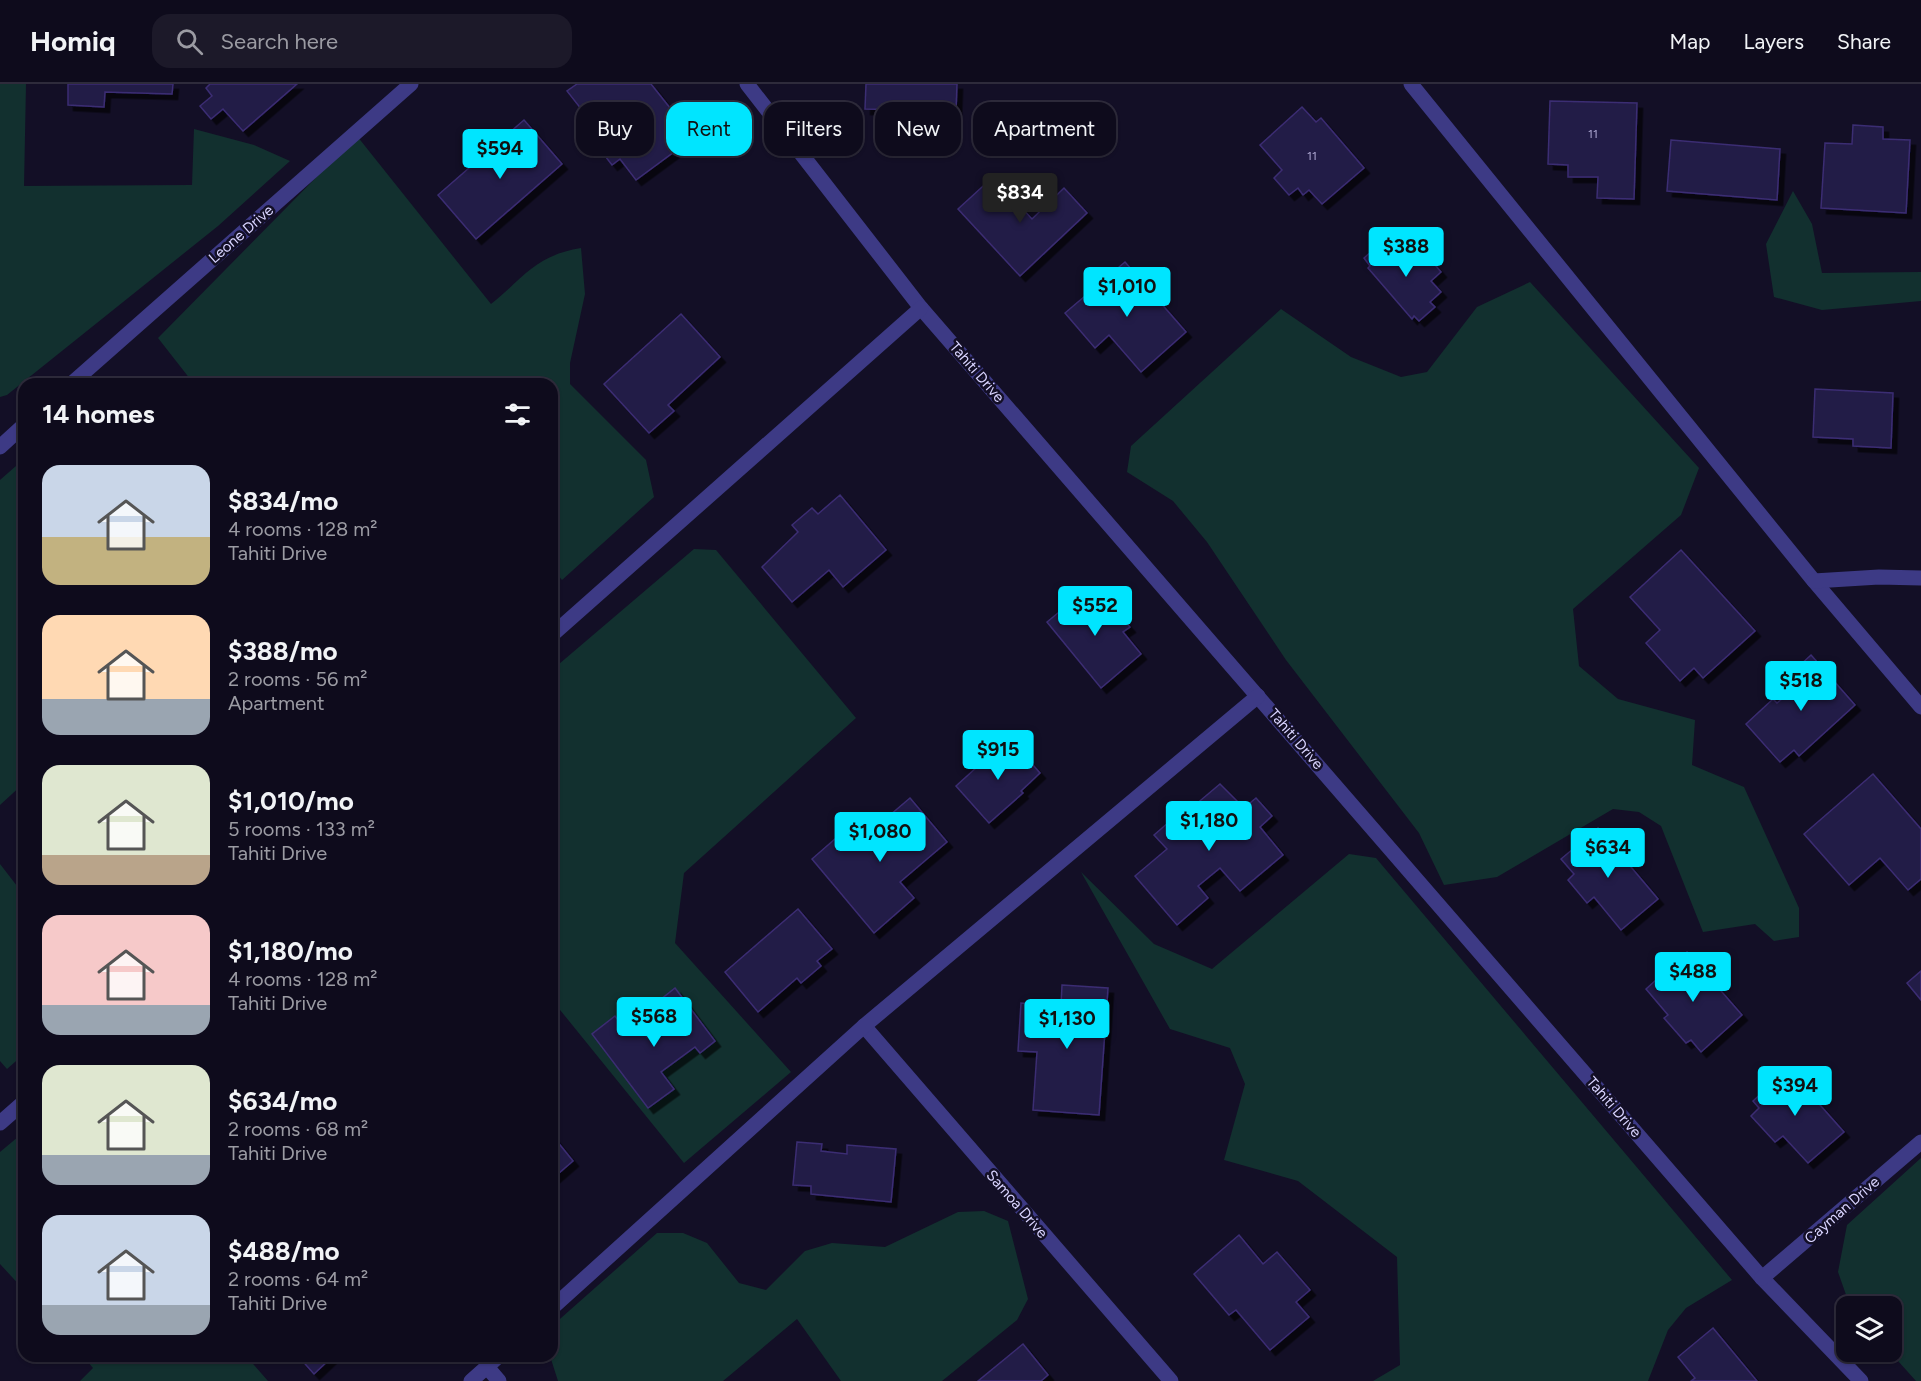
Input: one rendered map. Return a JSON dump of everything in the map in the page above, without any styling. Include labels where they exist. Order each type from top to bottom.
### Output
[{"type":"street","name":"Leone Drive","points":[[78,378],[411,84]]},
{"type":"street","name":"Tahiti Drive","points":[[747,84],[921,308],[1762,1278],[1861,1381]]},
{"type":"street","points":[[1411,84],[1814,581],[1921,706]]},
{"type":"street","points":[[558,629],[921,308]]},
{"type":"street","points":[[0,447],[18,430]]},
{"type":"street","points":[[1814,581],[1879,577],[1921,578]]},
{"type":"street","points":[[558,1303],[864,1026],[1258,696]]},
{"type":"street","name":"Samoa Drive","points":[[864,1026],[1171,1381]]},
{"type":"street","points":[[0,1123],[18,1107]]},
{"type":"street","name":"Cayman Drive","points":[[1762,1278],[1921,1142]]},
{"type":"street","points":[[471,1381],[492,1362]]},
{"type":"street","points":[[487,1367],[499,1381]]},
{"type":"green space","points":[[0,84],[26,84],[24,186],[192,185],[194,129],[254,145],[290,161],[218,226],[28,378],[18,378],[18,386],[7,395],[0,397]]},
{"type":"green space","points":[[357,136],[491,304],[541,262],[552,256],[581,248],[585,294],[570,363],[570,384],[646,460],[654,497],[562,580],[558,575],[558,378],[189,378],[158,338]]},
{"type":"green space","points":[[1793,191],[1812,224],[1822,273],[1921,272],[1921,301],[1822,310],[1774,297],[1766,244]]},
{"type":"green space","points":[[1530,282],[1699,468],[1681,515],[1573,609],[1579,666],[1618,699],[1695,720],[1692,765],[1744,787],[1799,908],[1799,937],[1774,941],[1755,924],[1703,932],[1661,826],[1639,812],[1613,809],[1497,877],[1444,885],[1419,833],[1286,660],[1207,542],[1173,501],[1127,472],[1131,446],[1281,309],[1351,357],[1401,377],[1427,372],[1477,307]]},
{"type":"green space","points":[[18,464],[18,788],[0,805],[0,480]]},
{"type":"green space","points":[[694,549],[716,550],[856,718],[684,873],[675,943],[791,1072],[684,1163],[558,1007],[558,665]],"holes":[[[675,988],[715,1041],[700,1053],[695,1047],[661,1072],[674,1089],[648,1108],[592,1034],[615,1016],[628,1034],[638,1026],[647,1037],[673,1017],[660,1000]]]},
{"type":"green space","points":[[1349,854],[1376,858],[1732,1280],[1686,1308],[1668,1330],[1648,1381],[1373,1381],[1400,1365],[1397,1257],[1298,1181],[1224,1160],[1245,1084],[1230,1048],[1170,1029],[1081,872],[1154,944],[1212,969]]},
{"type":"green space","points":[[0,864],[18,887],[18,1059],[7,1069],[0,1061]]},
{"type":"green space","points":[[18,1137],[18,1284],[0,1264],[0,1152]]},
{"type":"green space","points":[[1921,1158],[1921,1381],[1916,1381],[1899,1362],[1902,1362],[1902,1296],[1846,1296],[1838,1272],[1847,1225]]},
{"type":"green space","points":[[984,1211],[1008,1221],[1028,1299],[1017,1320],[942,1381],[841,1381],[797,1319],[723,1381],[558,1381],[552,1362],[558,1362],[558,1321],[657,1233],[683,1233],[707,1243],[739,1283],[766,1290],[805,1251],[832,1243],[885,1247],[958,1212]]},
{"type":"green space","points":[[88,1362],[251,1362],[268,1381],[80,1381],[93,1368]]},
{"type":"building","points":[[68,84],[173,84],[172,94],[105,92],[104,107],[68,105]]},
{"type":"building","points":[[210,84],[297,84],[243,131],[223,109],[211,119],[200,106],[212,96],[206,88]]},
{"type":"building","points":[[577,84],[651,84],[666,103],[666,156],[668,156],[636,180],[620,159],[612,165],[605,156],[654,156],[654,102],[576,102],[567,91]]},
{"type":"building","points":[[866,84],[957,84],[956,102],[875,102],[875,109],[865,109]]},
{"type":"building","points":[[1550,101],[1637,103],[1634,199],[1597,198],[1598,177],[1568,177],[1568,165],[1548,164]]},
{"type":"building","points":[[1302,107],[1316,122],[1321,118],[1364,168],[1322,204],[1309,190],[1303,195],[1298,188],[1289,195],[1274,178],[1282,170],[1260,145]]},
{"type":"building","points":[[524,120],[562,164],[476,239],[438,195]]},
{"type":"building","points":[[1853,125],[1883,127],[1883,139],[1910,140],[1906,213],[1821,208],[1825,143],[1852,144]]},
{"type":"building","points":[[1671,140],[1780,149],[1777,200],[1667,191]]},
{"type":"building","points":[[993,177],[1032,219],[1064,188],[1087,213],[1020,276],[958,209]]},
{"type":"building","points":[[1397,242],[1408,255],[1419,246],[1441,272],[1431,281],[1441,292],[1430,302],[1435,307],[1419,321],[1414,316],[1412,319],[1368,268],[1370,266],[1364,258],[1380,244],[1386,252]]},
{"type":"building","points":[[1125,262],[1186,332],[1141,372],[1109,335],[1095,348],[1065,313]]},
{"type":"building","points":[[681,314],[720,357],[668,405],[674,411],[649,433],[604,384]]},
{"type":"building","points":[[1815,389],[1893,393],[1891,448],[1853,446],[1853,439],[1813,437]]},
{"type":"building","points":[[840,495],[886,550],[843,587],[829,570],[792,602],[762,567],[798,532],[792,525],[812,508],[818,514]]},
{"type":"building","points":[[1681,550],[1755,631],[1703,678],[1694,668],[1680,681],[1646,643],[1660,630],[1630,597]]},
{"type":"building","points":[[1087,589],[1106,611],[1112,606],[1130,627],[1123,632],[1141,654],[1101,688],[1047,622]]},
{"type":"building","points":[[1811,655],[1855,705],[1799,756],[1794,750],[1780,762],[1746,724],[1773,699],[1777,703],[1793,690],[1784,680]]},
{"type":"building","points":[[1009,738],[1040,773],[1021,791],[1023,793],[989,823],[956,786]]},
{"type":"building","points":[[1873,774],[1921,829],[1921,879],[1908,890],[1880,858],[1849,885],[1804,834]]},
{"type":"building","points":[[1220,784],[1244,808],[1256,798],[1272,816],[1260,827],[1283,855],[1240,891],[1220,868],[1198,886],[1208,898],[1177,925],[1135,876],[1167,849],[1154,835],[1176,816],[1188,830],[1191,828],[1182,816]]},
{"type":"building","points":[[910,798],[947,842],[900,882],[914,898],[874,933],[812,859],[851,825],[863,838]]},
{"type":"building","points":[[1598,828],[1658,899],[1621,930],[1594,897],[1587,903],[1568,880],[1574,874],[1561,859]]},
{"type":"building","points":[[798,909],[832,949],[817,961],[821,966],[801,983],[797,978],[758,1012],[725,972]]},
{"type":"building","points":[[1687,952],[1742,1015],[1701,1052],[1691,1040],[1686,1043],[1664,1018],[1668,1015],[1646,989]]},
{"type":"building","points":[[1921,971],[1921,1000],[1907,983]]},
{"type":"building","points":[[1062,985],[1108,988],[1099,1115],[1033,1110],[1037,1052],[1018,1051],[1021,1003],[1061,1006]]},
{"type":"building","points":[[675,988],[715,1041],[700,1053],[695,1047],[661,1072],[674,1089],[648,1108],[592,1034],[615,1016],[628,1034],[638,1025],[647,1037],[673,1017],[660,1000]]},
{"type":"building","points":[[1788,1069],[1844,1132],[1808,1163],[1783,1136],[1775,1142],[1751,1116],[1759,1108],[1753,1101]]},
{"type":"building","points":[[558,1142],[573,1161],[558,1174]]},
{"type":"building","points":[[797,1142],[822,1144],[821,1151],[847,1154],[847,1145],[896,1149],[891,1202],[811,1194],[811,1186],[793,1185]]},
{"type":"building","points":[[1239,1235],[1263,1264],[1277,1252],[1310,1290],[1296,1302],[1309,1317],[1270,1350],[1236,1310],[1229,1315],[1194,1274]]},
{"type":"building","points":[[1713,1328],[1757,1381],[1691,1381],[1695,1378],[1678,1357]]},
{"type":"building","points":[[1023,1344],[1048,1375],[1041,1381],[978,1381]]},
{"type":"building","points":[[303,1362],[327,1362],[314,1374]]}]
